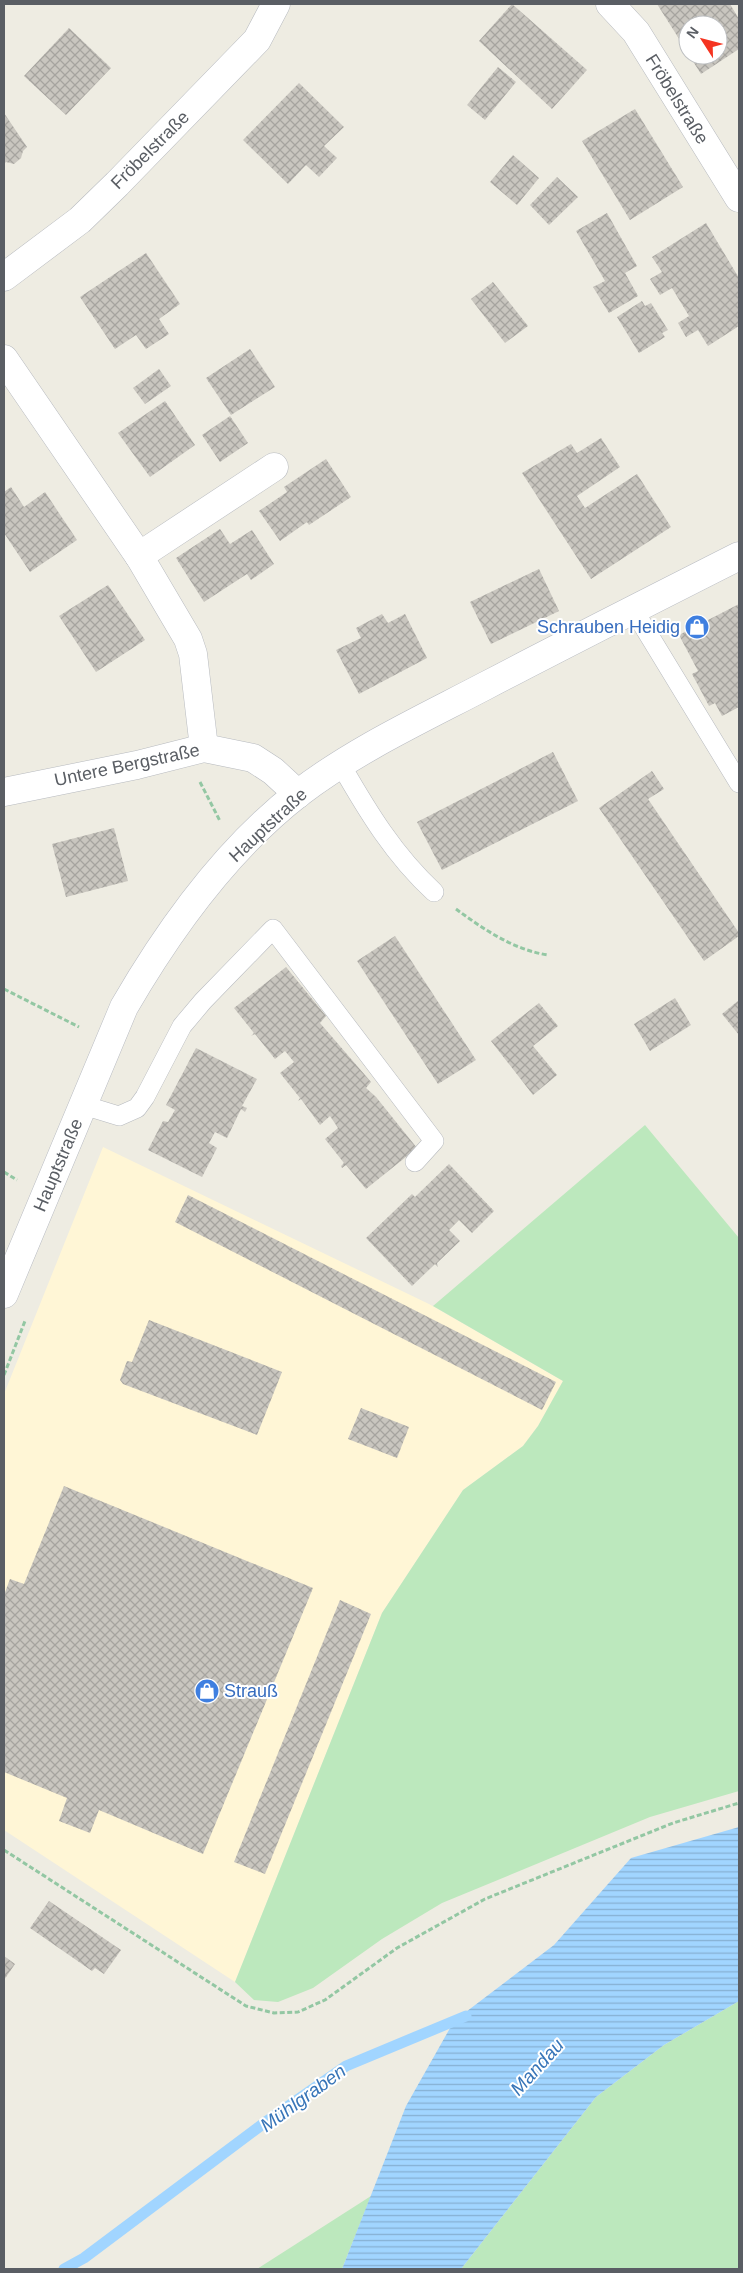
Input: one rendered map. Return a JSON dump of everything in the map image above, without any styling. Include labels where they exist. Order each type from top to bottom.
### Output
[{"type":"street","name":"Fröbelstraße","points":[[4,277],[80,220],[118,184],[257,40],[276,4]]},
{"type":"street","name":"Fröbelstraße","points":[[610,4],[636,32],[739,198]]},
{"type":"street","points":[[4,359],[139,556],[188,639],[193,654],[204,748]]},
{"type":"street","points":[[139,556],[274,466]]},
{"type":"street","name":"Hauptstraße","points":[[4,1294],[124,1007],[149,963],[185,913],[242,845],[298,794],[406,726],[739,556]]},
{"type":"street","name":"Untere Bergstraße","points":[[4,792],[204,748],[253,758],[273,771],[298,794]]},
{"type":"lane","points":[[633,609],[739,783]]},
{"type":"lane","points":[[342,765],[371,816],[394,849],[416,876],[434,892]]},
{"type":"lane","points":[[82,1105],[119,1116],[137,1108],[145,1097],[182,1026],[203,1001],[273,929],[434,1141],[415,1162]]},
{"type":"path","points":[[199,780],[221,823],[215,829]]},
{"type":"path","points":[[434,892],[486,930],[532,953],[548,955]]},
{"type":"path","points":[[4,989],[82,1028]]},
{"type":"path","points":[[4,1172],[22,1182]]},
{"type":"path","points":[[4,1850],[246,2006],[274,2013],[298,2012],[325,2000],[398,1948],[486,1899],[673,1823],[739,1803]]},
{"type":"shaded area","points":[[103,1147],[429,1304],[563,1381],[538,1426],[523,1446],[463,1490],[382,1613],[235,1982],[4,1830],[4,1394]]},
{"type":"green space","points":[[645,1125],[739,1238],[739,1791],[650,1817],[442,1903],[382,1939],[313,1988],[278,2002],[254,2000],[235,1982],[382,1613],[463,1490],[523,1446],[538,1426],[563,1381],[433,1306]]},
{"type":"green space","points":[[739,2001],[739,2269],[461,2269],[596,2097],[664,2045]]},
{"type":"green space","points":[[371,2196],[342,2269],[257,2269]]},
{"type":"water","name":"Mandau","points":[[739,1827],[739,2001],[664,2045],[596,2097],[461,2269],[342,2269],[406,2106],[454,2021],[554,1945],[631,1858]]},
{"type":"building","points":[[512,4],[587,70],[552,109],[479,41]]},
{"type":"building","points":[[657,4],[730,4],[739,19],[739,49],[728,56],[728,15],[678,15],[678,37]]},
{"type":"building","points":[[69,28],[111,68],[66,115],[24,76]]},
{"type":"building","points":[[695,65],[715,65],[701,74]]},
{"type":"building","points":[[498,67],[516,82],[485,120],[467,105]]},
{"type":"building","points":[[299,83],[344,127],[324,146],[337,158],[319,177],[306,165],[288,184],[243,140]]},
{"type":"building","points":[[635,109],[683,187],[630,220],[582,141]]},
{"type":"building","points":[[4,113],[27,147],[23,151],[21,158],[14,164],[6,162],[4,164]]},
{"type":"building","points":[[513,155],[539,178],[517,205],[490,182]]},
{"type":"building","points":[[557,177],[578,197],[549,225],[530,205]]},
{"type":"building","points":[[607,213],[637,266],[625,273],[638,296],[609,313],[593,287],[605,281],[576,231]]},
{"type":"building","points":[[706,223],[739,278],[739,326],[708,346],[698,330],[686,337],[678,323],[689,316],[672,288],[660,295],[650,279],[662,272],[652,257]]},
{"type":"building","points":[[146,253],[180,304],[159,319],[169,334],[146,349],[136,335],[115,349],[80,297]]},
{"type":"building","points":[[493,282],[528,326],[505,343],[471,299]]},
{"type":"building","points":[[642,301],[645,306],[651,303],[668,330],[662,333],[665,337],[639,353],[617,317]]},
{"type":"building","points":[[250,349],[275,387],[231,415],[206,378]]},
{"type":"building","points":[[159,369],[171,386],[145,404],[133,388]]},
{"type":"building","points":[[165,401],[195,445],[150,477],[118,433]]},
{"type":"building","points":[[230,416],[248,443],[220,462],[202,435]]},
{"type":"building","points":[[601,438],[620,467],[577,496],[585,508],[637,474],[671,527],[591,579],[522,473],[571,444],[577,453]]},
{"type":"building","points":[[326,459],[351,497],[309,525],[307,522],[280,541],[259,511],[287,492],[284,487]]},
{"type":"building","points":[[11,487],[24,507],[45,492],[77,540],[30,572],[4,533],[4,492]]},
{"type":"building","points":[[220,529],[230,544],[252,530],[274,564],[251,580],[247,574],[204,602],[176,558]]},
{"type":"building","points":[[539,569],[559,611],[491,644],[470,602]]},
{"type":"building","points":[[108,585],[145,640],[96,672],[59,616]]},
{"type":"building","points":[[739,604],[739,707],[722,716],[715,703],[709,706],[692,674],[698,671],[679,635]]},
{"type":"building","points":[[382,614],[388,623],[405,614],[427,658],[359,694],[336,650],[361,638],[356,628]]},
{"type":"building","points":[[553,752],[578,801],[442,870],[417,822]]},
{"type":"building","points":[[652,771],[664,789],[648,799],[739,933],[739,936],[704,961],[599,808]]},
{"type":"building","points":[[114,828],[128,881],[66,897],[52,844]]},
{"type":"building","points":[[395,936],[476,1060],[438,1084],[357,961]]},
{"type":"building","points":[[286,967],[326,1016],[320,1023],[371,1082],[366,1088],[376,1097],[417,1148],[366,1189],[346,1165],[342,1168],[341,1166],[344,1163],[325,1139],[338,1128],[330,1116],[320,1125],[301,1099],[298,1101],[300,1098],[280,1073],[294,1062],[285,1051],[275,1059],[255,1034],[251,1036],[254,1033],[234,1008]]},
{"type":"building","points":[[675,998],[691,1025],[650,1051],[634,1024]]},
{"type":"building","points":[[739,1000],[739,1035],[722,1014]]},
{"type":"building","points":[[539,1003],[558,1026],[533,1046],[557,1075],[533,1095],[491,1041]]},
{"type":"building","points":[[196,1048],[257,1079],[242,1106],[247,1108],[245,1112],[241,1109],[227,1138],[215,1132],[209,1143],[217,1148],[202,1177],[148,1150],[163,1121],[168,1122],[175,1110],[166,1105]]},
{"type":"building","points":[[449,1164],[494,1211],[472,1233],[459,1220],[449,1230],[460,1241],[437,1263],[438,1267],[435,1264],[412,1286],[366,1238],[412,1194],[415,1197]]},
{"type":"building","points":[[188,1195],[556,1382],[542,1410],[175,1222]]},
{"type":"building","points":[[149,1320],[282,1372],[257,1435],[123,1384],[120,1380],[127,1361],[132,1362]]},
{"type":"building","points":[[361,1408],[409,1427],[397,1458],[348,1439]]},
{"type":"building","points":[[64,1486],[313,1588],[203,1854],[99,1810],[90,1833],[59,1821],[67,1798],[4,1772],[4,1595],[10,1579],[24,1584]]},
{"type":"building","points":[[340,1600],[371,1614],[265,1874],[234,1862]]},
{"type":"building","points":[[49,1901],[121,1950],[104,1974],[95,1968],[92,1971],[30,1928]]},
{"type":"building","points":[[4,1956],[15,1964],[4,1980]]},
{"type":"waterway","name":"Mühlgraben","points":[[64,2269],[84,2258],[267,2121],[346,2066],[466,2016]]},
{"type":"place","name":"Schrauben Heidig","points":[[697,627]]},
{"type":"place","name":"Strauß","points":[[207,1691]]}]
